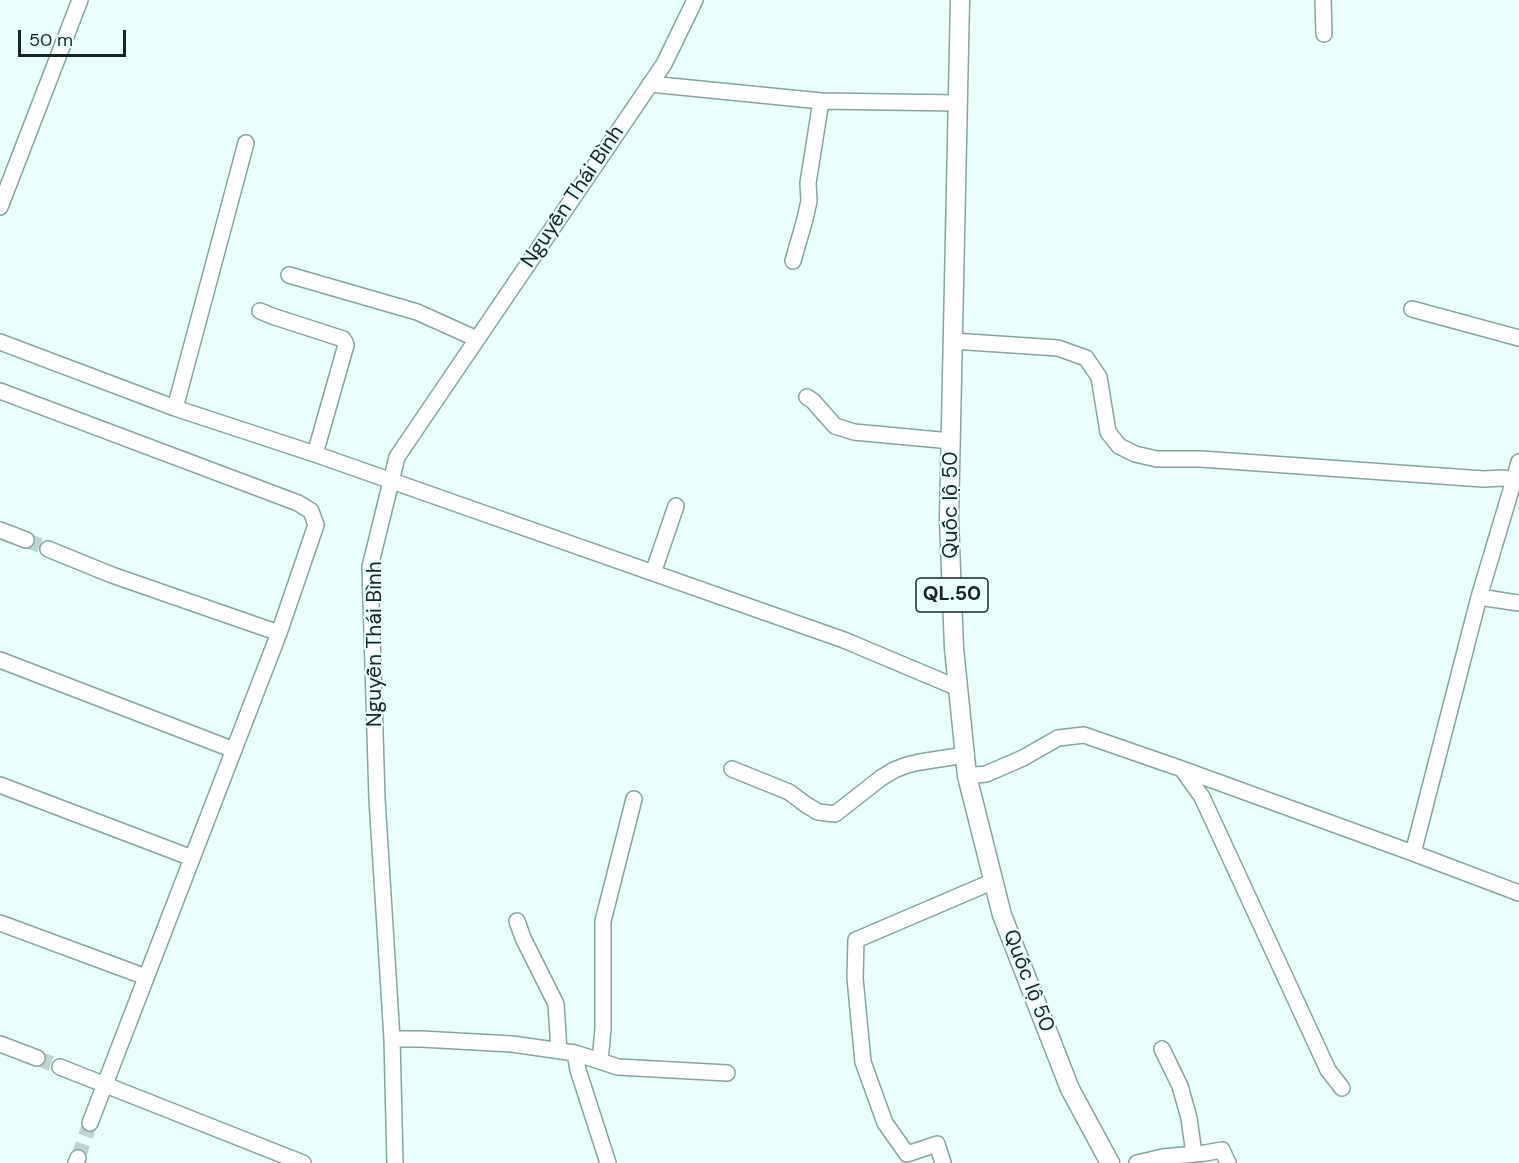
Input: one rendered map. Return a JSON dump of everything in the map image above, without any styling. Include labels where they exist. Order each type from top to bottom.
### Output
[{"type":"main road","name":"Quốc lộ 50","points":[[960,0],[949,519],[954,648],[967,776],[1002,915],[1070,1089],[1110,1163]]},
{"type":"street","points":[[0,207],[80,0]]},
{"type":"street","name":"Nguyễn Thái Bình","points":[[395,1163],[392,1039],[377,799],[370,567],[397,457],[664,64],[695,0]]},
{"type":"street","points":[[1323,0],[1324,34]]},
{"type":"street","points":[[650,84],[820,101],[958,103]]},
{"type":"street","points":[[793,261],[806,219],[809,201],[808,183],[820,101]]},
{"type":"street","points":[[175,408],[246,143]]},
{"type":"street","points":[[289,275],[417,312],[477,339]]},
{"type":"street","points":[[1412,309],[1516,337]]},
{"type":"street","points":[[260,310],[343,339],[345,342],[315,453]]},
{"type":"street","points":[[953,341],[1058,348],[1086,358],[1100,377],[1108,432],[1119,446],[1135,454],[1157,459],[1202,459],[1483,479],[1512,479]]},
{"type":"street","points":[[0,342],[175,408],[315,453],[844,640],[958,688]]},
{"type":"street","points":[[0,391],[298,503],[311,511],[316,525],[279,633],[90,1124]]},
{"type":"street","points":[[807,397],[835,426],[854,432],[951,441]]},
{"type":"street","points":[[1413,853],[1479,597],[1512,479],[1519,462]]},
{"type":"street","points":[[653,573],[676,506]]},
{"type":"street","points":[[0,530],[26,540]]},
{"type":"street","points":[[48,549],[112,575],[279,633]]},
{"type":"street","points":[[1479,597],[1519,603]]},
{"type":"street","points":[[0,660],[234,750]]},
{"type":"street","points":[[967,776],[986,774],[1023,758],[1058,738],[1084,735],[1519,893]]},
{"type":"street","points":[[732,769],[789,792],[818,812],[836,814],[894,770],[920,762],[965,755]]},
{"type":"street","points":[[1182,769],[1202,797],[1324,1062],[1342,1088]]},
{"type":"street","points":[[0,785],[192,858]]},
{"type":"street","points":[[600,1061],[603,1029],[603,921],[634,799]]},
{"type":"street","points":[[943,1163],[937,1144],[907,1154],[885,1123],[864,1062],[855,978],[856,940],[994,880]]},
{"type":"street","points":[[517,921],[556,1004],[559,1051]]},
{"type":"street","points":[[0,923],[146,977]]},
{"type":"street","points":[[392,1039],[512,1044],[575,1053],[618,1067],[727,1073]]},
{"type":"street","points":[[0,1044],[37,1058]]},
{"type":"street","points":[[1162,1049],[1185,1101],[1194,1154]]},
{"type":"street","points":[[575,1053],[578,1070],[608,1163]]},
{"type":"street","points":[[60,1067],[303,1163]]},
{"type":"street","points":[[1137,1163],[1163,1157],[1222,1150],[1228,1163]]},
{"type":"tunnel","points":[[26,540],[48,549]]},
{"type":"tunnel","points":[[37,1058],[60,1067]]},
{"type":"tunnel","points":[[78,1158],[90,1123]]}]
